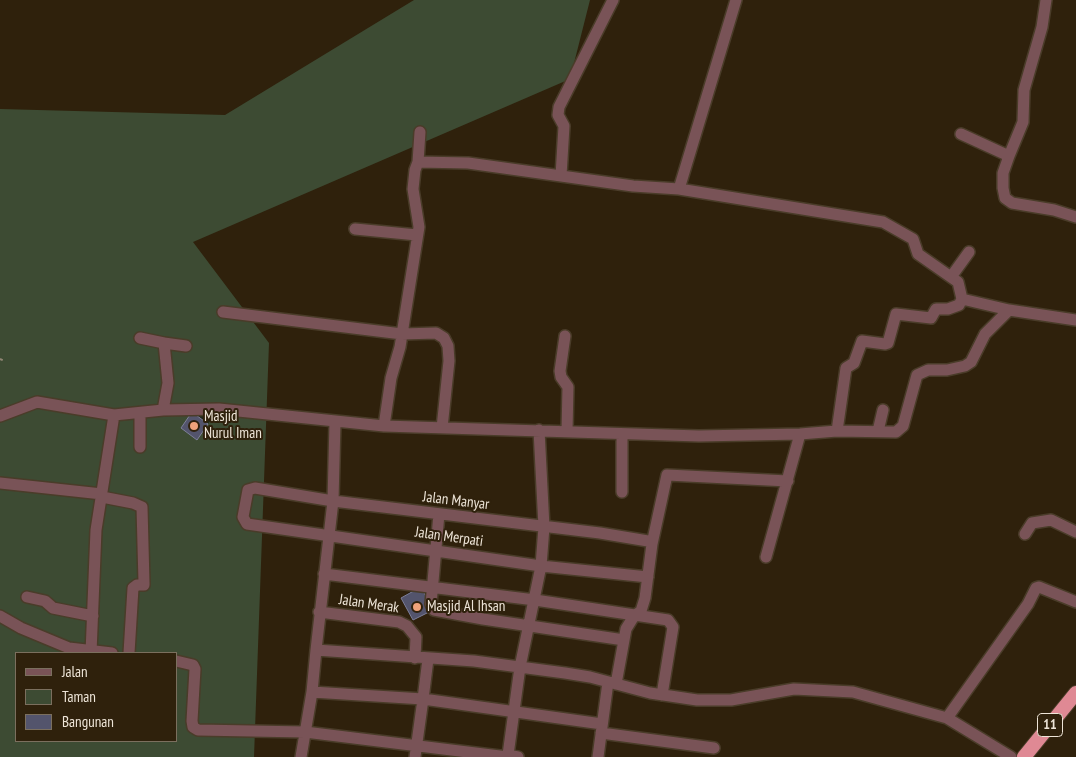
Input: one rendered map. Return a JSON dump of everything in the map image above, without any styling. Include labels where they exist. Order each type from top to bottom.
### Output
[{"type":"highway","name":"11","points":[[1024,757],[1076,693]]},
{"type":"street","points":[[561,176],[564,126],[558,115],[559,107],[613,0]]},
{"type":"street","points":[[679,189],[736,0]]},
{"type":"street","points":[[1046,0],[1042,27],[1024,90],[1024,116],[1003,173],[1004,198],[1012,203],[1054,210],[1076,217]]},
{"type":"street","points":[[384,426],[391,378],[402,334],[419,219],[413,188],[418,162],[420,132]]},
{"type":"street","points":[[961,134],[1009,156]]},
{"type":"street","points":[[418,162],[468,163],[633,186],[679,189],[883,222],[913,239],[918,254],[960,284],[962,299],[959,305],[948,309],[936,308],[931,318],[896,314],[888,343],[862,342],[854,363],[846,368],[837,431]]},
{"type":"street","points":[[354,229],[417,235]]},
{"type":"street","points":[[951,277],[969,252]]},
{"type":"street","points":[[962,299],[1009,310],[1076,320]]},
{"type":"street","points":[[0,416],[37,402],[114,415],[163,410],[219,409],[384,426],[699,436],[800,434],[837,431],[896,432],[901,429],[917,375],[928,370],[947,370],[965,366],[971,362],[985,334],[1009,310]]},
{"type":"street","points":[[223,312],[402,334],[436,333],[444,338],[448,346],[449,361],[442,428]]},
{"type":"street","points":[[566,336],[560,371],[568,387],[567,431]]},
{"type":"street","points":[[140,338],[186,346]]},
{"type":"street","points":[[163,410],[168,383],[164,343]]},
{"type":"street","points":[[878,431],[883,410]]},
{"type":"street","points":[[140,413],[140,447]]},
{"type":"street","points":[[0,616],[21,628],[69,648],[91,652],[96,530],[114,415]]},
{"type":"street","points":[[301,757],[312,692],[319,612],[329,536],[335,422]]},
{"type":"street","points":[[178,661],[193,665],[195,669],[192,721],[193,727],[198,730],[305,732],[511,756],[514,711],[520,667],[541,566],[544,527],[539,430]]},
{"type":"street","points":[[622,434],[622,492]]},
{"type":"street","points":[[766,558],[800,434]]},
{"type":"street","points":[[598,757],[601,728],[626,629],[643,606],[652,544],[667,475],[788,481]]},
{"type":"street","points":[[0,483],[102,495],[142,507],[144,585],[133,588],[129,652]]},
{"type":"street","name":"Jalan Manyar","points":[[247,524],[243,517],[248,490],[255,488],[332,501],[600,533],[648,541],[652,544]]},
{"type":"street","points":[[439,514],[431,604],[436,611],[624,640]]},
{"type":"street","points":[[1025,534],[1032,523],[1042,520],[1058,522],[1076,532]]},
{"type":"street","name":"Jalan Merpati","points":[[247,524],[541,566],[648,577]]},
{"type":"street","points":[[324,574],[535,600],[672,623],[673,627],[662,695]]},
{"type":"street","points":[[947,718],[1028,604],[1036,588],[1076,602]]},
{"type":"street","points":[[27,597],[45,601],[53,608],[93,616]]},
{"type":"street","name":"Jalan Merak","points":[[319,612],[399,622],[407,626],[416,637],[415,658]]},
{"type":"street","points":[[316,650],[474,661],[590,676],[662,695],[697,700],[724,700],[750,697],[779,690],[819,689],[853,692],[947,718],[1011,757]]},
{"type":"street","points":[[415,757],[428,659]]},
{"type":"street","points":[[312,692],[423,699],[514,711],[714,748]]},
{"type":"path","points":[[0,359],[2,360],[0,363]]},
{"type":"green space","points":[[414,0],[590,0],[570,79],[193,242],[269,343],[254,757],[0,757],[0,109],[225,115]]},
{"type":"building","name":"Masjid Nurul Iman","points":[[192,412],[208,424],[197,440],[181,428]]},
{"type":"building","name":"Masjid Al Ihsan","points":[[419,588],[421,592],[423,591],[429,602],[431,611],[413,620],[401,598]]},
{"type":"place","name":"Masjid Nurul Iman","points":[[194,426]]},
{"type":"place","name":"Masjid Al Ihsan","points":[[417,607]]}]
